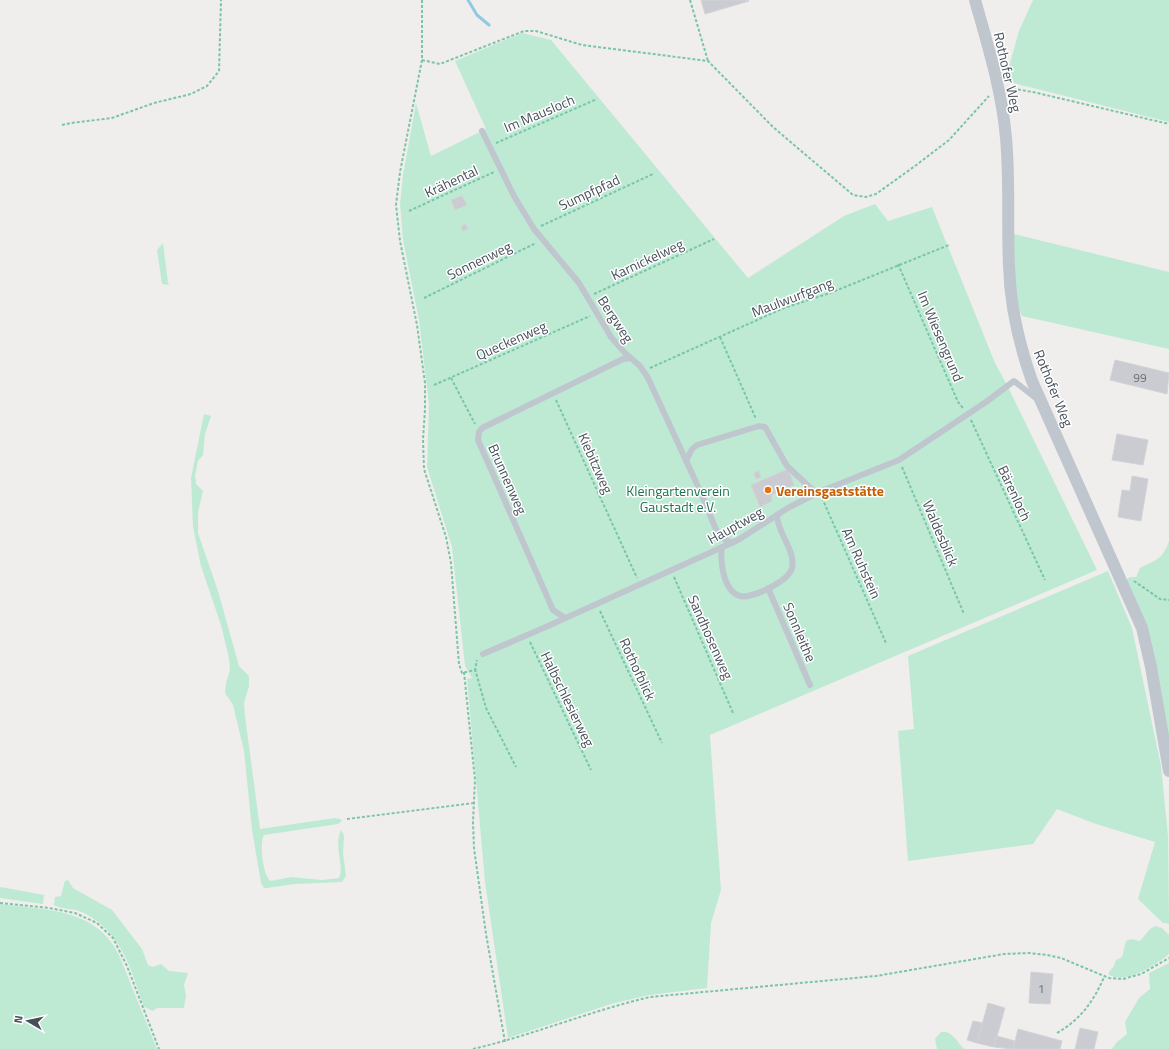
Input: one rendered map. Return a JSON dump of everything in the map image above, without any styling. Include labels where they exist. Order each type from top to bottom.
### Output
[{"type":"street","name":"Rothofer Weg","points":[[975,0],[999,88],[1006,138],[1011,296],[1021,347],[1041,402],[1142,628],[1151,667],[1169,772]]},
{"type":"lane","name":"Bergweg","points":[[482,131],[514,196],[534,229],[569,269],[588,297],[611,337],[643,371],[686,461],[717,532],[724,539],[732,543]]},
{"type":"lane","name":"Brunnenweg","points":[[565,618],[553,610],[478,440],[479,432],[482,428],[623,359],[630,358]]},
{"type":"lane","name":"Hauptweg","points":[[483,654],[732,543],[818,492],[899,460],[968,414],[1014,380],[1041,402]]},
{"type":"lane","points":[[686,461],[692,449],[697,445],[759,426],[765,427],[769,432],[779,454],[788,466],[818,492]]},
{"type":"lane","points":[[722,547],[722,564],[726,580],[733,591],[739,595],[746,596],[768,588],[787,577],[792,567],[790,553],[778,527],[777,515]]},
{"type":"lane","name":"Sonnleithe","points":[[768,588],[810,685]]},
{"type":"path","points":[[62,125],[71,122],[112,118],[191,94],[207,86],[219,70],[220,0]]},
{"type":"path","points":[[422,0],[422,60],[400,172],[396,205],[400,241],[417,325],[424,383],[424,469],[446,537],[451,563],[459,664],[462,672],[464,672],[475,780],[473,822],[474,848],[486,934],[505,1042]]},
{"type":"path","points":[[690,0],[708,61],[744,100],[778,132],[853,195],[866,197],[876,194],[949,140],[990,95],[999,88],[1012,88],[1033,92],[1169,124]]},
{"type":"path","points":[[422,60],[440,64],[524,31],[536,31],[582,45],[708,61]]},
{"type":"path","name":"Im Mausloch","points":[[490,146],[597,99]]},
{"type":"path","name":"Krähental","points":[[409,211],[501,169]]},
{"type":"path","name":"Sumpfpfad","points":[[534,229],[653,174]]},
{"type":"path","name":"Karnickelweg","points":[[588,297],[714,239]]},
{"type":"path","name":"Sonnenweg","points":[[424,298],[543,240]]},
{"type":"path","name":"Maulwurfgang","points":[[643,371],[784,308],[830,293],[898,264],[949,245]]},
{"type":"path","name":"Im Wiesengrund","points":[[898,264],[958,402],[968,414]]},
{"type":"path","name":"Queckenweg","points":[[434,385],[596,313]]},
{"type":"path","points":[[720,337],[759,426]]},
{"type":"path","points":[[451,378],[479,432]]},
{"type":"path","name":"Kiebitzweg","points":[[553,394],[640,584]]},
{"type":"path","name":"Bärenloch","points":[[968,414],[1045,580]]},
{"type":"path","name":"Waldesblick","points":[[899,460],[964,614]]},
{"type":"path","name":"Am Ruhstein","points":[[818,492],[886,643]]},
{"type":"path","name":"Sandhosenweg","points":[[671,570],[733,712]]},
{"type":"path","points":[[1117,570],[1160,599],[1169,600]]},
{"type":"path","name":"Rothofblick","points":[[597,604],[662,743]]},
{"type":"path","name":"Halbschlesierweg","points":[[526,636],[591,770]]},
{"type":"path","points":[[483,654],[476,660],[475,668],[486,708],[516,767]]},
{"type":"path","points":[[464,672],[475,670],[475,668]]},
{"type":"path","points":[[347,819],[474,803]]},
{"type":"path","points":[[0,902],[75,913],[96,923],[113,938],[127,966],[159,1049]]},
{"type":"path","points":[[473,1049],[505,1042],[619,1004],[650,997],[876,976],[1004,954],[1028,953],[1047,955],[1080,965],[1104,977],[1114,979],[1133,977],[1150,970],[1169,958]]},
{"type":"path","points":[[1056,1033],[1068,1027],[1082,1014],[1097,994],[1104,977]]},
{"type":"green space","points":[[1033,0],[1169,0],[1169,122],[1005,81],[1019,31]]},
{"type":"green space","name":"Kleingartenverein Gaustadt e.V.","points":[[522,33],[551,40],[748,278],[844,216],[875,204],[888,221],[932,207],[995,363],[1097,570],[710,735],[721,890],[711,923],[707,988],[649,995],[611,1004],[508,1038],[485,882],[467,679],[472,678],[465,666],[452,547],[427,467],[429,405],[419,320],[403,240],[400,204],[403,175],[416,103],[431,156],[486,129],[455,61]]},
{"type":"green space","points":[[1014,234],[1169,272],[1169,349],[1022,316],[1018,306],[1014,286]]},
{"type":"green space","points":[[163,243],[169,285],[162,284],[157,250]]},
{"type":"green space","points":[[204,414],[211,416],[205,434],[203,455],[198,461],[195,476],[196,484],[203,491],[198,512],[198,533],[218,591],[239,666],[249,676],[249,686],[244,703],[260,829],[335,818],[342,821],[338,824],[264,835],[262,852],[264,867],[268,878],[271,881],[291,877],[322,880],[339,878],[341,868],[338,843],[341,830],[344,835],[343,853],[346,876],[342,882],[295,884],[267,888],[264,888],[261,883],[252,830],[244,751],[233,705],[225,693],[230,670],[229,658],[221,625],[201,566],[193,527],[191,478]]},
{"type":"green space","points":[[1169,541],[1169,752],[1126,580],[1130,577],[1136,577],[1140,568],[1158,559],[1164,552]]},
{"type":"green space","points":[[1108,571],[1132,628],[1161,766],[1168,836],[1169,924],[1163,923],[1138,899],[1155,842],[1096,824],[1057,809],[1033,844],[908,861],[898,731],[914,729],[908,656]]},
{"type":"green space","points":[[68,880],[73,888],[112,910],[142,949],[148,965],[153,967],[161,964],[169,971],[188,973],[184,985],[186,995],[184,1008],[157,1008],[153,1011],[144,1007],[123,953],[108,930],[84,913],[54,905],[55,897],[61,896],[65,881]]},
{"type":"green space","points":[[0,887],[44,895],[43,904],[0,898]]},
{"type":"green space","points":[[0,904],[52,910],[83,920],[97,928],[109,940],[119,955],[157,1049],[0,1049]]},
{"type":"green space","points":[[1155,926],[1162,928],[1169,935],[1169,953],[1167,956],[1140,973],[1132,976],[1116,977],[1109,975],[1109,972],[1114,966],[1116,960],[1122,957],[1126,941],[1131,939],[1140,941],[1150,929]]},
{"type":"green space","points":[[1169,963],[1169,1049],[1112,1049],[1117,1042],[1127,1034],[1125,1022],[1139,998],[1150,989],[1149,973]]},
{"type":"green space","points":[[941,1032],[948,1033],[954,1037],[964,1049],[937,1049],[935,1039]]},
{"type":"building","points":[[701,0],[748,0],[749,1],[705,14]]},
{"type":"building","points":[[462,196],[467,205],[455,210],[451,200]]},
{"type":"building","points":[[465,224],[468,229],[463,231],[461,227]]},
{"type":"building","points":[[1115,360],[1169,373],[1167,394],[1110,380]]},
{"type":"building","points":[[1117,434],[1148,440],[1143,465],[1112,460]]},
{"type":"building","name":"Vereinsgaststätte","points":[[788,469],[794,485],[771,495],[772,501],[760,507],[751,485]]},
{"type":"building","points":[[759,471],[761,477],[756,479],[754,473]]},
{"type":"building","points":[[1132,476],[1148,479],[1141,521],[1118,517],[1122,490],[1130,491]]},
{"type":"building","points":[[1031,972],[1053,974],[1050,1004],[1029,1003]]},
{"type":"building","points":[[988,1003],[1005,1008],[994,1047],[977,1043]]},
{"type":"building","points":[[973,1021],[983,1023],[977,1043],[967,1040]]},
{"type":"building","points":[[1080,1028],[1098,1032],[1094,1049],[1075,1049]]},
{"type":"building","points":[[1018,1029],[1062,1041],[1060,1049],[1013,1049]]},
{"type":"building","points":[[997,1036],[1015,1041],[1013,1049],[994,1047]]},
{"type":"waterway","points":[[468,0],[477,15],[489,25]]},
{"type":"place","name":"Vereinsgaststätte","points":[[768,490]]}]
